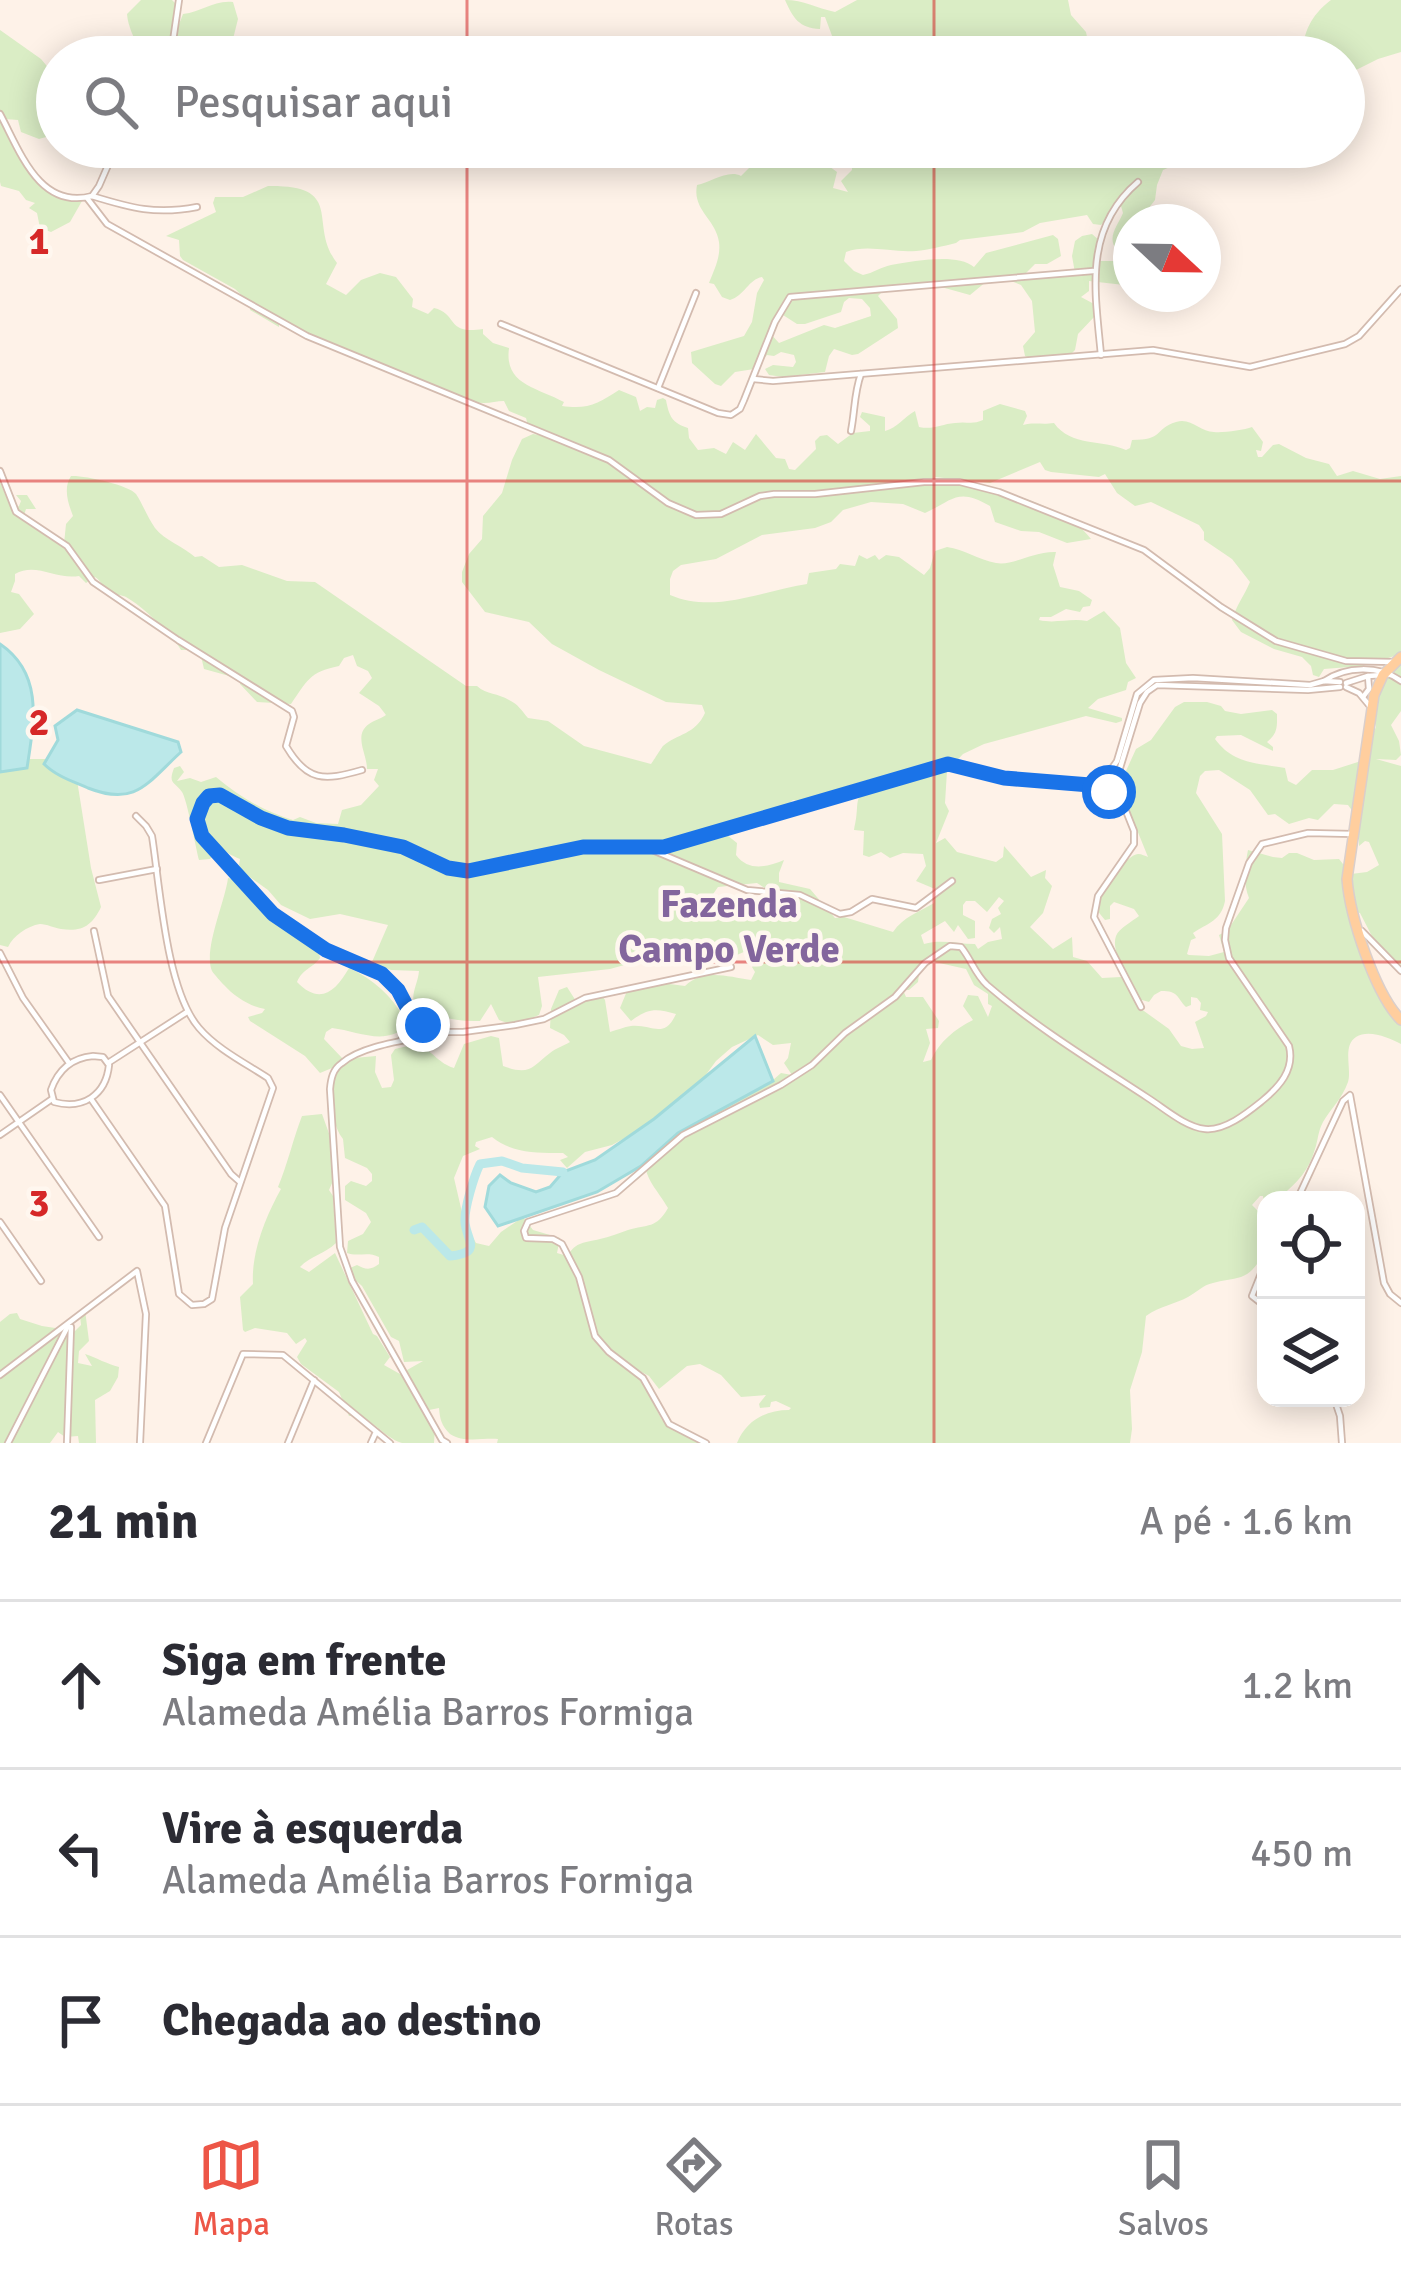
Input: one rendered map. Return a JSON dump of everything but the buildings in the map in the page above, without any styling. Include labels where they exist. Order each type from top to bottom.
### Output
[{"type":"main road","points":[[1391,666],[1371,708],[1347,879],[1381,995],[1401,1020]]},
{"type":"street","points":[[174,36],[179,0]]},
{"type":"street","points":[[0,115],[28,168],[48,190],[145,211],[197,207]]},
{"type":"street","points":[[90,197],[105,168]]},
{"type":"street","points":[[1101,355],[1093,271],[1114,208],[1138,182]]},
{"type":"street","points":[[90,197],[107,224],[307,336],[609,460],[681,510],[712,516],[774,494],[960,482],[1040,507],[1144,550],[1276,641],[1346,661],[1391,666],[1401,681]]},
{"type":"street","points":[[501,324],[718,413],[735,413],[790,297],[1093,271]]},
{"type":"street","points":[[753,379],[1153,350],[1250,368],[1345,344],[1359,336],[1401,289]]},
{"type":"street","points":[[658,388],[696,293]]},
{"type":"street","points":[[851,431],[861,374]]},
{"type":"street","points":[[0,471],[16,512],[68,546],[92,582],[292,711],[286,746],[303,770],[321,777],[362,770]]},
{"type":"street","points":[[1090,785],[1114,768],[1134,701],[1141,688],[1154,680],[1343,685],[1391,666]]},
{"type":"street","points":[[1107,791],[1116,784],[1140,703],[1157,685],[1308,690],[1345,670],[1391,666]]},
{"type":"street","points":[[1364,697],[1368,676]]},
{"type":"street","points":[[1343,685],[1364,697],[1371,708]]},
{"type":"street","points":[[424,1037],[423,1025],[382,974],[326,950],[273,914],[202,836],[197,819],[209,796],[220,795],[288,828],[403,847],[459,870],[583,847],[675,844],[948,764],[1004,778],[1090,785],[1107,791]]},
{"type":"street","points":[[1104,778],[1116,784],[1134,831],[1134,844],[1098,896],[1094,916],[1141,1007]]},
{"type":"street","points":[[1104,778],[1102,786],[1123,807]]},
{"type":"street","points":[[91,1099],[165,1206],[179,1294],[188,1304],[201,1305],[212,1299],[225,1228],[273,1085],[211,1040],[187,1012],[178,989],[151,832],[136,816]]},
{"type":"street","points":[[706,1443],[669,1424],[643,1378],[601,1344],[579,1277],[562,1244],[526,1238],[527,1222],[616,1193],[683,1135],[812,1065],[950,946],[961,947],[986,983],[1050,1034],[1168,1111],[1201,1129],[1230,1122],[1281,1083],[1291,1054],[1226,950],[1226,928],[1249,863],[1262,844],[1275,839],[1308,833],[1353,834]]},
{"type":"street","points":[[649,848],[747,890],[800,895],[840,914],[872,899],[916,908],[952,880]]},
{"type":"street","points":[[99,880],[157,869]]},
{"type":"street","points":[[1358,926],[1401,971]]},
{"type":"street","points":[[94,932],[108,996],[241,1182]]},
{"type":"street","points":[[0,953],[23,998],[69,1063]]},
{"type":"street","points":[[447,1443],[375,1324],[340,1247],[331,1079],[339,1065],[400,1040],[544,1019],[585,998],[730,968]]},
{"type":"street","points":[[108,1063],[187,1012]]},
{"type":"street","points":[[410,1013],[412,1039]]},
{"type":"street","points":[[400,1040],[416,1024],[444,1032]]},
{"type":"street","points":[[92,1056],[108,1063],[105,1083],[91,1099],[72,1105],[52,1100],[53,1083],[69,1063],[92,1056]]},
{"type":"street","points":[[0,1095],[99,1237]]},
{"type":"street","points":[[1302,1191],[1350,1095],[1384,1283],[1401,1303]]},
{"type":"street","points":[[0,1135],[52,1100]]},
{"type":"street","points":[[0,1222],[41,1281]]},
{"type":"street","points":[[0,1375],[137,1271],[146,1314],[140,1443]]},
{"type":"street","points":[[8,1443],[71,1321]]},
{"type":"street","points":[[67,1443],[71,1321]]},
{"type":"street","points":[[206,1443],[243,1354],[283,1355],[390,1443]]},
{"type":"street","points":[[288,1443],[314,1381]]},
{"type":"street","points":[[1337,1407],[1342,1443]]},
{"type":"street","points":[[371,1443],[376,1432]]},
{"type":"green space","points":[[141,0],[172,0],[178,27],[183,14],[233,2],[238,19],[234,36],[133,36],[127,14]]},
{"type":"green space","points":[[785,0],[835,12],[857,0],[1068,0],[1071,15],[1087,36],[832,36],[825,17],[821,17],[820,29],[807,27],[794,17]]},
{"type":"green space","points":[[1331,0],[1401,0],[1401,52],[1365,66],[1365,36],[1305,36],[1318,12]]},
{"type":"green space","points":[[0,30],[36,55],[36,138],[21,132],[18,120],[5,119],[18,149],[40,181],[82,201],[70,222],[51,232],[40,228],[37,213],[29,208],[35,203],[0,182]]},
{"type":"green space","points":[[749,168],[832,168],[837,172],[833,188],[848,192],[841,181],[852,168],[1168,168],[1152,204],[1113,204],[1113,214],[1101,225],[1093,224],[1087,215],[926,250],[846,252],[844,261],[863,275],[891,265],[936,259],[974,267],[986,253],[1053,235],[1061,256],[1035,264],[1026,273],[1060,277],[1075,273],[1075,241],[1092,234],[1099,240],[1096,261],[1113,261],[1113,284],[1089,281],[1089,291],[1081,297],[1094,304],[1095,316],[1078,334],[1069,356],[1025,356],[1023,346],[1035,332],[1032,301],[1021,285],[995,279],[970,295],[909,283],[892,286],[878,296],[897,319],[898,328],[858,354],[834,349],[825,372],[783,377],[769,375],[765,369],[793,367],[794,355],[767,355],[754,369],[735,372],[721,386],[692,363],[691,352],[744,336],[764,280],[757,278],[730,300],[709,283],[719,242],[696,194],[697,185],[741,176]],"holes":[[[849,298],[862,299],[871,316],[835,328],[824,325],[779,343],[769,332],[776,317],[805,324],[841,312]]]},
{"type":"green space","points":[[268,186],[308,192],[317,200],[337,263],[326,284],[346,295],[361,280],[380,273],[396,277],[413,299],[412,307],[428,314],[434,308],[442,311],[463,329],[483,329],[493,343],[509,348],[517,377],[564,402],[562,406],[593,404],[619,390],[636,397],[640,411],[655,408],[663,398],[672,418],[688,428],[698,450],[714,448],[726,454],[733,442],[745,450],[756,434],[776,458],[785,459],[789,469],[795,470],[816,449],[820,436],[827,435],[838,444],[853,433],[870,431],[860,417],[862,412],[885,417],[885,431],[915,411],[919,427],[929,428],[983,420],[983,411],[1000,404],[1025,411],[1023,425],[1054,423],[1069,436],[1126,450],[1132,440],[1149,438],[1181,421],[1214,432],[1252,427],[1263,442],[1261,451],[1256,450],[1258,457],[1279,444],[1329,464],[1337,476],[1353,471],[1380,479],[1401,476],[1401,654],[1362,666],[1324,669],[1319,677],[1302,657],[1241,632],[1232,620],[1250,582],[1232,559],[1204,540],[1199,525],[1151,502],[1135,506],[1117,493],[1105,474],[1051,472],[1040,462],[990,483],[935,477],[938,484],[999,491],[1042,505],[1091,539],[1067,543],[995,522],[990,506],[970,497],[956,497],[925,513],[903,504],[871,502],[843,510],[831,522],[815,528],[762,535],[716,559],[681,565],[670,579],[670,595],[721,602],[807,584],[809,573],[836,569],[840,564],[855,566],[859,555],[867,559],[875,555],[879,560],[886,555],[899,557],[924,575],[935,551],[947,547],[1003,563],[1056,552],[1053,565],[1060,587],[1092,600],[1080,612],[1066,609],[1039,620],[1087,621],[1104,611],[1120,628],[1126,663],[1136,678],[1126,690],[1098,699],[1088,708],[1122,721],[1086,716],[963,754],[947,771],[949,811],[936,843],[945,838],[957,852],[996,862],[1003,857],[1004,846],[1031,877],[1046,870],[1045,878],[1052,886],[1043,913],[1030,927],[1053,949],[1072,937],[1073,957],[1087,961],[1102,978],[1121,977],[1135,994],[1115,943],[1120,930],[1139,916],[1134,909],[1114,902],[1110,919],[1105,920],[1097,905],[1114,873],[1138,854],[1148,857],[1122,793],[1136,749],[1151,740],[1184,702],[1207,702],[1241,714],[1272,710],[1277,726],[1267,742],[1273,751],[1241,735],[1215,739],[1238,758],[1285,768],[1288,781],[1296,785],[1312,770],[1333,770],[1361,761],[1376,727],[1380,691],[1401,659],[1401,711],[1391,725],[1401,755],[1396,760],[1376,759],[1401,766],[1401,965],[1376,944],[1360,913],[1352,911],[1350,918],[1390,1014],[1401,1020],[1401,1044],[1373,1034],[1352,1041],[1348,1082],[1321,1125],[1306,1169],[1286,1191],[1257,1191],[1252,1205],[1257,1210],[1256,1266],[1241,1277],[1209,1284],[1146,1316],[1142,1352],[1130,1390],[1130,1443],[737,1443],[757,1418],[791,1408],[776,1401],[760,1408],[766,1395],[741,1397],[721,1375],[700,1364],[687,1366],[659,1389],[636,1369],[662,1420],[701,1443],[467,1439],[447,1431],[439,1408],[429,1410],[434,1443],[402,1443],[364,1419],[349,1416],[339,1392],[297,1357],[305,1338],[296,1344],[287,1333],[243,1330],[240,1297],[253,1284],[257,1247],[281,1189],[302,1116],[322,1114],[335,1150],[329,1190],[336,1243],[300,1267],[309,1272],[335,1253],[373,1334],[390,1357],[384,1365],[400,1374],[423,1361],[404,1362],[399,1341],[391,1337],[352,1277],[350,1268],[373,1267],[379,1264],[379,1257],[347,1253],[348,1241],[363,1234],[371,1222],[366,1213],[345,1200],[345,1186],[351,1181],[366,1186],[372,1174],[345,1158],[333,1115],[332,1068],[320,1073],[305,1056],[250,1021],[248,1017],[265,1009],[238,997],[212,971],[212,939],[228,878],[238,880],[268,911],[318,948],[320,958],[297,982],[305,989],[327,993],[349,968],[376,984],[397,1007],[407,1025],[399,1032],[371,1036],[332,1028],[324,1039],[343,1059],[376,1056],[375,1072],[382,1088],[391,1087],[394,1080],[391,1055],[407,1046],[423,1048],[454,1068],[464,1044],[491,1036],[499,1038],[503,1066],[530,1068],[570,1042],[550,1028],[551,1009],[559,990],[567,987],[576,1001],[600,993],[610,1032],[631,1026],[662,1029],[676,1014],[652,1010],[631,1021],[620,1008],[627,991],[662,983],[685,986],[708,975],[751,980],[757,959],[746,951],[721,958],[669,945],[652,948],[610,969],[538,977],[539,1015],[513,1025],[499,1020],[491,1004],[480,1021],[430,1012],[414,1004],[419,971],[391,970],[372,962],[388,925],[340,914],[310,919],[281,905],[244,873],[240,859],[214,841],[206,827],[206,812],[199,806],[194,809],[198,830],[213,855],[199,860],[184,796],[172,780],[174,768],[180,766],[184,772],[177,781],[216,777],[252,803],[283,817],[338,824],[342,810],[361,805],[379,786],[374,780],[378,769],[367,769],[361,739],[364,728],[386,715],[359,693],[372,678],[357,666],[353,655],[315,675],[291,704],[257,702],[240,679],[204,669],[201,656],[181,650],[148,614],[126,597],[111,593],[95,577],[86,583],[79,576],[31,570],[15,574],[11,592],[19,594],[34,614],[20,629],[0,633],[0,482],[10,506],[19,506],[16,495],[27,495],[36,509],[26,509],[24,515],[48,538],[64,544],[66,524],[73,516],[67,485],[71,476],[77,476],[132,491],[159,532],[195,557],[202,556],[219,567],[242,565],[287,581],[315,582],[466,686],[505,698],[528,718],[548,721],[584,746],[651,764],[663,746],[691,730],[705,713],[702,705],[666,702],[599,670],[552,644],[529,622],[485,612],[462,582],[469,554],[482,539],[483,516],[502,493],[522,439],[533,434],[563,439],[521,423],[526,418],[509,411],[504,401],[464,400],[279,323],[279,327],[250,310],[251,304],[235,289],[183,260],[179,240],[166,236],[216,212],[215,197],[243,197]],"holes":[[[1219,770],[1250,790],[1268,815],[1275,814],[1289,824],[1318,820],[1334,804],[1348,805],[1359,820],[1359,846],[1369,842],[1379,865],[1351,874],[1339,859],[1314,860],[1297,853],[1282,858],[1248,850],[1249,898],[1227,931],[1219,935],[1224,952],[1187,954],[1196,938],[1193,933],[1217,917],[1225,901],[1222,834],[1196,793],[1205,771]],[[871,779],[882,780],[858,800],[854,830],[864,831],[863,855],[923,854],[926,866],[916,881],[935,889],[934,903],[893,932],[835,918],[810,889],[779,882],[784,860],[765,866],[747,864],[736,855],[737,843],[722,831],[793,800],[807,802]],[[757,883],[789,895],[789,909],[736,910],[717,901],[704,907],[718,887]],[[999,897],[1004,901],[998,908],[1001,914],[989,928],[994,933],[1000,927],[1002,939],[978,949],[975,944],[924,944],[921,935],[945,921],[954,932],[958,925],[968,939],[975,938],[975,921],[963,915],[966,901],[975,901],[987,912]],[[926,960],[966,969],[974,985],[988,994],[992,1006],[988,1017],[978,996],[968,995],[963,1006],[973,1020],[948,1037],[931,1060],[923,1062],[930,1043],[926,1029],[938,1028],[939,1021],[923,997],[906,997],[903,990],[918,982]],[[1174,993],[1186,1007],[1191,997],[1197,998],[1200,1010],[1208,1012],[1195,1022],[1204,1048],[1181,1046],[1169,1029],[1137,1006],[1154,995]],[[758,1035],[773,1045],[791,1043],[784,1063],[792,1075],[781,1073],[773,1080],[765,1076],[646,1151],[648,1175],[668,1208],[655,1223],[581,1243],[567,1256],[557,1253],[560,1238],[533,1230],[523,1217],[489,1246],[476,1243],[464,1221],[454,1178],[463,1156],[480,1149],[476,1142],[492,1137],[517,1150],[563,1153],[568,1157],[560,1160],[567,1168],[585,1152],[612,1145],[643,1128],[732,1047]]]},
{"type":"green space","points":[[47,759],[77,780],[101,907],[86,926],[68,930],[35,925],[17,935],[8,947],[0,945],[0,763]]},
{"type":"green space","points":[[85,1310],[89,1341],[79,1351],[78,1363],[92,1366],[85,1354],[119,1367],[110,1391],[95,1400],[96,1443],[79,1443],[78,1436],[58,1432],[50,1443],[0,1443],[0,1322],[17,1313],[20,1319],[42,1326],[75,1331]]},
{"type":"water","points":[[0,644],[24,670],[33,716],[27,768],[0,772]]},
{"type":"water","points":[[77,710],[178,742],[181,752],[130,793],[88,788],[44,764],[58,740],[55,726]]},
{"type":"water","points":[[755,1036],[773,1081],[678,1133],[641,1166],[597,1192],[498,1226],[485,1207],[489,1186],[500,1175],[536,1192],[550,1187],[563,1172],[595,1160],[654,1119]]},
{"type":"waterway","points":[[414,1230],[422,1227],[450,1256],[467,1252],[471,1245],[466,1209],[480,1164],[502,1161],[563,1172]]},
{"type":"district","name":"Fazenda Campo Verde","points":[[729,926]]},
{"type":"route","points":[[423,1025],[382,974],[326,950],[273,914],[202,836],[197,819],[209,796],[220,795],[288,828],[403,847],[448,868],[468,871],[599,845],[664,847],[948,764],[1004,778],[1090,785],[1109,792]]}]
